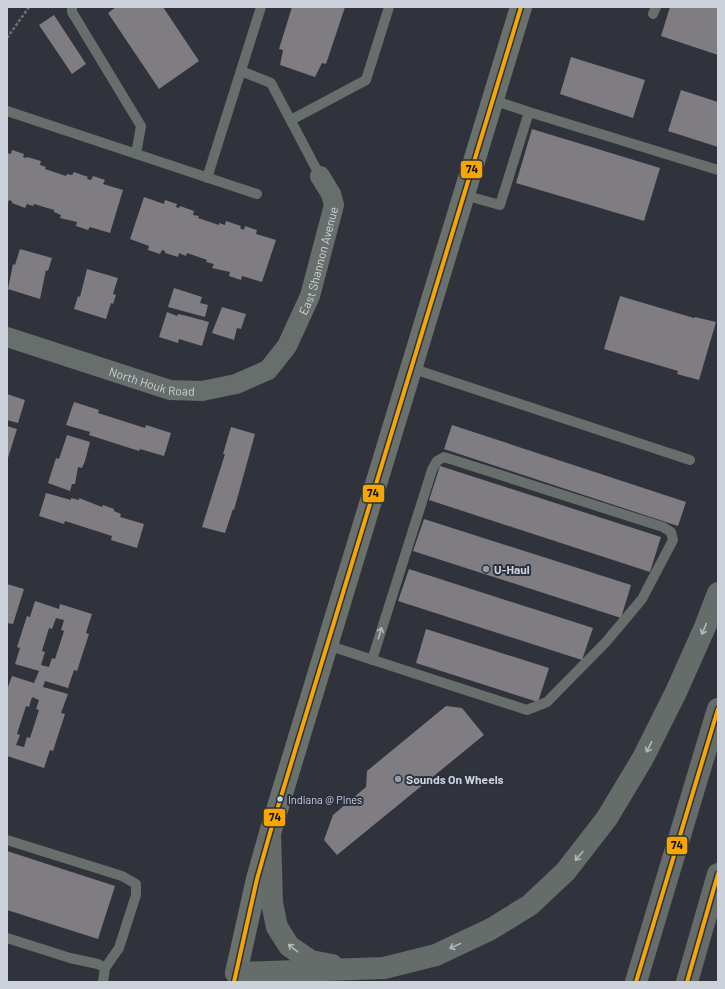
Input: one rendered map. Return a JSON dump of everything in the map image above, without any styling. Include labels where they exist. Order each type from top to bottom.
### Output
[{"type":"highway","points":[[236,973],[384,968],[436,955],[491,929],[530,905],[566,871],[607,818],[643,758],[676,692],[705,627],[718,593]]},
{"type":"highway","points":[[636,982],[718,708]]},
{"type":"highway","points":[[270,833],[272,903],[277,927],[289,946],[311,961],[355,969]]},
{"type":"highway","points":[[687,982],[718,874]]},
{"type":"main road","points":[[236,973],[257,879],[270,833],[521,7]]},
{"type":"street","name":"East Shannon Avenue","points":[[287,346],[310,296],[334,205],[331,194],[320,176]]},
{"type":"street","name":"North Houk Road","points":[[7,337],[170,390],[202,391],[236,384],[268,370],[287,346]]},
{"type":"lane","points":[[72,7],[72,12],[141,126],[136,154]]},
{"type":"lane","points":[[207,178],[261,7]]},
{"type":"lane","points":[[291,120],[366,80],[389,7]]},
{"type":"lane","points":[[241,71],[271,83],[320,176]]},
{"type":"lane","points":[[493,100],[718,170]]},
{"type":"lane","points":[[7,111],[257,194]]},
{"type":"lane","points":[[464,194],[500,205],[529,112]]},
{"type":"lane","points":[[411,368],[690,460]]},
{"type":"lane","points":[[327,645],[372,660],[527,710],[538,707],[547,702],[606,642],[642,599],[673,540],[671,532],[663,527],[444,457],[437,461],[432,470],[372,660]]},
{"type":"lane","points":[[7,840],[122,876],[136,884],[136,895],[119,948],[105,968],[103,982]]},
{"type":"lane","points":[[7,938],[70,958],[98,964],[105,968]]},
{"type":"path","points":[[7,38],[29,7]]},
{"type":"building","points":[[116,7],[163,7],[199,61],[159,89],[108,13]]},
{"type":"building","points":[[292,7],[345,7],[326,64],[322,63],[315,77],[280,65],[283,50],[279,49]]},
{"type":"building","points":[[670,7],[718,7],[718,55],[661,36]]},
{"type":"building","points":[[54,15],[86,64],[72,74],[39,25]]},
{"type":"building","points":[[571,57],[645,80],[633,118],[560,94]]},
{"type":"building","points":[[681,90],[718,102],[718,147],[668,131]]},
{"type":"building","points":[[532,129],[660,168],[644,221],[516,183]]},
{"type":"building","points":[[12,150],[24,154],[23,157],[41,161],[40,165],[46,167],[45,169],[66,176],[67,174],[72,175],[74,172],[88,177],[87,179],[91,180],[93,176],[105,180],[103,184],[123,190],[110,233],[90,227],[88,230],[76,226],[77,222],[60,218],[61,215],[54,212],[54,210],[34,204],[33,206],[27,204],[25,208],[12,203],[12,201],[9,200],[7,204],[7,153],[11,154]]},
{"type":"building","points":[[144,197],[164,204],[165,200],[177,204],[176,207],[179,208],[180,206],[194,211],[193,215],[199,216],[198,218],[219,225],[219,223],[225,225],[226,221],[241,226],[240,228],[244,230],[245,226],[257,230],[256,234],[276,240],[262,282],[242,276],[241,280],[229,276],[230,272],[212,268],[214,264],[187,253],[186,256],[179,253],[178,257],[165,253],[165,251],[162,250],[160,254],[148,250],[149,246],[130,239]]},
{"type":"building","points":[[20,249],[52,258],[48,271],[46,270],[40,299],[8,289],[13,264],[15,265]]},
{"type":"building","points":[[87,269],[118,278],[113,294],[116,295],[113,304],[111,303],[106,319],[74,309],[78,296],[80,297]]},
{"type":"building","points":[[174,288],[202,297],[200,303],[208,305],[205,317],[168,307]]},
{"type":"building","points":[[620,296],[694,318],[716,322],[699,380],[677,374],[678,371],[604,349]]},
{"type":"building","points":[[222,307],[246,314],[241,329],[237,328],[234,340],[212,333]]},
{"type":"building","points":[[167,312],[177,316],[178,314],[209,322],[202,346],[179,339],[178,343],[159,337]]},
{"type":"building","points":[[7,394],[25,400],[18,423],[7,420]]},
{"type":"building","points":[[74,402],[99,410],[98,413],[145,428],[146,425],[171,433],[164,456],[140,449],[139,451],[89,435],[90,432],[66,425]]},
{"type":"building","points":[[452,425],[686,502],[678,526],[444,449]]},
{"type":"building","points":[[7,426],[17,429],[7,461]]},
{"type":"building","points":[[231,427],[255,434],[234,510],[233,509],[225,533],[202,527],[225,454],[223,454]]},
{"type":"building","points":[[67,435],[90,442],[85,461],[82,468],[78,467],[75,484],[72,484],[70,491],[48,483],[56,458],[59,459]]},
{"type":"building","points":[[440,466],[661,537],[650,572],[429,500]]},
{"type":"building","points":[[46,493],[71,500],[71,498],[79,500],[79,498],[102,507],[103,505],[114,509],[114,511],[121,514],[120,517],[144,524],[137,548],[111,540],[112,536],[65,521],[64,524],[39,516]]},
{"type":"building","points":[[424,519],[631,585],[621,618],[413,551]]},
{"type":"building","points":[[409,569],[593,628],[582,660],[398,601]]},
{"type":"building","points":[[7,584],[24,589],[13,624],[7,623]]},
{"type":"building","points":[[35,601],[59,609],[60,604],[92,614],[86,633],[89,634],[77,671],[74,670],[68,688],[45,681],[43,687],[68,694],[61,713],[65,714],[53,751],[50,750],[44,768],[7,756],[7,690],[12,676],[34,683],[39,671],[15,664],[20,648],[17,647],[27,616],[30,617]],"holes":[[[56,618],[64,620],[61,630],[64,631],[55,659],[52,658],[49,667],[41,665],[45,652],[42,651],[49,628],[52,629]],[[32,697],[39,700],[36,709],[39,710],[30,738],[27,737],[24,747],[16,745],[20,735],[17,734],[26,706],[29,707]]]},
{"type":"building","points":[[426,629],[549,668],[538,702],[416,663]]},
{"type":"building","name":"Sounds On Wheels","points":[[446,706],[462,708],[484,735],[337,855],[324,840],[333,815],[366,787],[367,771]]},
{"type":"building","points":[[7,851],[115,886],[98,939],[7,910]]},
{"type":"transit line","name":"74","points":[[234,982],[257,879],[270,833],[521,7]]},
{"type":"transit line","name":"74","points":[[636,982],[718,709]]},
{"type":"transit line","name":"74","points":[[687,982],[718,874]]},
{"type":"place","name":"U-Haul","points":[[486,569]]},
{"type":"place","name":"Sounds On Wheels","points":[[398,779]]},
{"type":"place","name":"Indiana @ Pines","points":[[280,799]]}]
